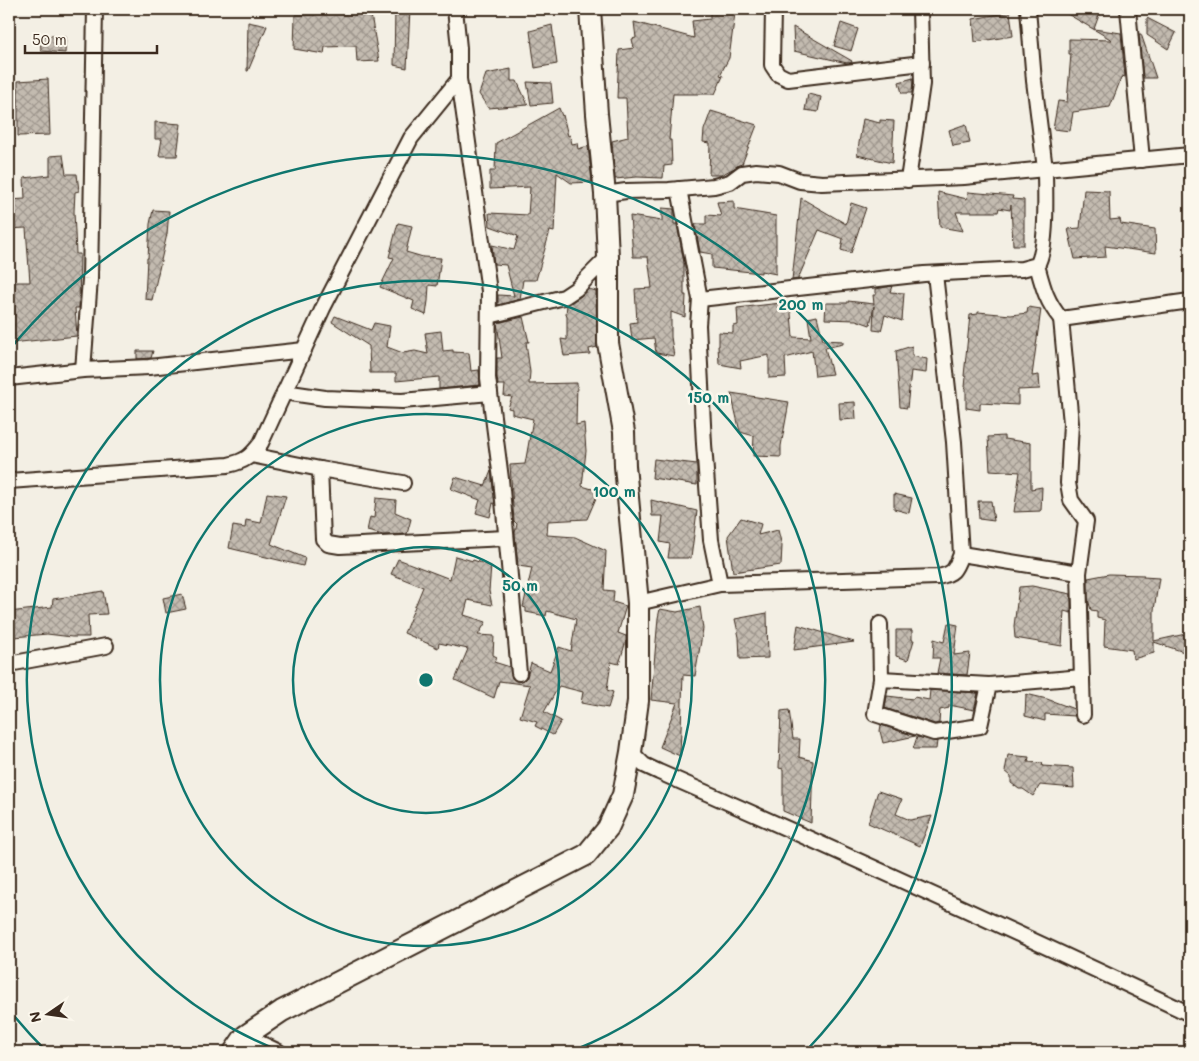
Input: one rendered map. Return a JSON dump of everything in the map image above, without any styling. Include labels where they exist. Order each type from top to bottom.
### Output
[{"type":"street","points":[[83,370],[90,279],[96,9]]},
{"type":"street","points":[[455,9],[459,48],[459,79],[489,290],[488,378],[501,479],[520,673]]},
{"type":"street","points":[[239,1044],[282,1010],[586,855],[608,828],[623,795],[638,701],[638,603],[625,466],[624,432],[608,343],[608,257],[605,194],[597,114],[590,9]]},
{"type":"street","points":[[773,9],[772,65],[778,74],[788,79],[922,63]]},
{"type":"street","points":[[908,180],[922,84],[920,9]]},
{"type":"street","points":[[700,299],[935,274],[1022,268],[1036,265],[1042,257],[1044,236],[1045,168],[1034,81],[1028,9]]},
{"type":"street","points":[[1128,9],[1142,160]]},
{"type":"street","points":[[9,481],[228,465],[242,462],[251,455],[261,443],[323,308],[412,138],[459,79]]},
{"type":"street","points":[[605,194],[714,186],[730,182],[742,173],[756,171],[779,173],[800,181],[822,183],[908,180],[964,177],[1190,155]]},
{"type":"street","points":[[679,189],[700,299],[698,325],[711,540],[720,584]]},
{"type":"street","points":[[489,316],[564,298],[576,289],[608,257]]},
{"type":"street","points":[[1036,265],[1046,296],[1061,319],[1070,422],[1068,483],[1071,500],[1086,521],[1079,573],[1083,715]]},
{"type":"street","points":[[638,603],[720,584],[943,576],[949,575],[956,569],[961,554],[954,442],[935,274]]},
{"type":"street","points":[[1061,319],[1190,302]]},
{"type":"street","points":[[9,378],[83,370],[149,367],[304,350]]},
{"type":"street","points":[[284,392],[325,398],[402,401],[490,393]]},
{"type":"street","points":[[251,455],[403,483]]},
{"type":"street","points":[[320,469],[323,538],[328,544],[340,546],[506,538]]},
{"type":"street","points":[[961,554],[1079,573]]},
{"type":"street","points":[[880,624],[881,679],[876,714],[934,733],[980,726],[989,685]]},
{"type":"street","points":[[9,664],[106,646]]},
{"type":"street","points":[[881,679],[989,685],[1082,677]]},
{"type":"street","points":[[631,752],[644,765],[842,852],[1190,1014]]},
{"type":"street","points":[[239,1044],[279,1052]]},
{"type":"building","points":[[314,9],[370,9],[379,61],[357,62],[356,46],[325,47],[324,54],[294,49],[295,15],[315,15]]},
{"type":"building","points":[[395,9],[410,9],[407,68],[394,65]]},
{"type":"building","points":[[710,9],[735,13],[729,58],[720,75],[723,76],[715,94],[673,94],[669,140],[671,140],[672,165],[664,166],[663,178],[637,177],[615,179],[612,141],[628,137],[626,98],[617,98],[619,50],[634,48],[632,39],[636,38],[634,22],[694,38],[692,21],[710,19]]},
{"type":"building","points":[[1059,9],[1091,9],[1091,12],[1099,15],[1094,29],[1121,33],[1125,77],[1122,76],[1110,107],[1073,112],[1070,131],[1053,129],[1058,101],[1067,102],[1071,54],[1069,54],[1069,39],[1112,40]]},
{"type":"building","points":[[1010,12],[1013,36],[975,42],[973,19]]},
{"type":"building","points":[[1147,18],[1176,33],[1168,49],[1147,35]]},
{"type":"building","points":[[248,22],[267,26],[247,71]]},
{"type":"building","points":[[841,23],[858,29],[851,51],[834,46]]},
{"type":"building","points":[[552,25],[557,64],[535,68],[530,31]]},
{"type":"building","points":[[793,27],[852,61],[851,63],[794,51]]},
{"type":"building","points":[[1139,34],[1141,34],[1156,78],[1143,78]]},
{"type":"building","points":[[40,35],[66,37],[65,53],[41,51]]},
{"type":"building","points":[[511,69],[511,81],[517,81],[528,105],[488,108],[479,94],[486,74]]},
{"type":"building","points":[[913,78],[912,93],[902,93],[899,82]]},
{"type":"building","points":[[48,79],[50,135],[18,136],[18,81]]},
{"type":"building","points":[[527,82],[551,83],[553,103],[531,105]]},
{"type":"building","points":[[808,94],[821,97],[818,112],[805,110]]},
{"type":"building","points":[[559,108],[572,144],[577,143],[578,149],[588,146],[592,182],[571,183],[557,173],[554,232],[550,231],[536,280],[523,280],[520,299],[498,305],[498,295],[514,296],[506,265],[494,264],[492,245],[514,250],[518,236],[490,226],[489,213],[528,215],[530,187],[490,189],[490,171],[495,171],[496,143]]},
{"type":"building","points":[[711,111],[757,125],[742,164],[721,175],[709,175],[710,143],[703,142],[704,130]]},
{"type":"building","points":[[863,119],[880,123],[880,120],[894,121],[892,163],[857,155]]},
{"type":"building","points":[[155,122],[181,124],[177,156],[159,156],[162,139],[155,139]]},
{"type":"building","points":[[966,124],[970,143],[953,146],[949,130]]},
{"type":"building","points":[[63,155],[66,174],[77,174],[79,191],[75,192],[74,211],[76,254],[80,254],[79,308],[75,308],[77,336],[11,343],[11,330],[9,330],[9,282],[30,282],[26,228],[9,229],[9,200],[25,199],[24,178],[50,175],[50,156]]},
{"type":"building","points":[[1084,190],[1109,191],[1110,220],[1120,219],[1121,224],[1155,229],[1156,253],[1105,246],[1106,257],[1075,259],[1068,229],[1080,228]]},
{"type":"building","points":[[938,192],[967,199],[968,192],[1013,196],[1012,199],[1024,200],[1024,245],[1013,245],[1011,205],[1010,210],[999,208],[998,212],[956,212],[963,231],[940,227]]},
{"type":"building","points":[[801,198],[846,224],[851,203],[866,208],[851,253],[841,250],[843,239],[819,230],[798,279],[792,280]]},
{"type":"building","points":[[734,201],[734,209],[776,216],[776,274],[761,271],[761,273],[712,268],[712,254],[700,252],[695,224],[706,224],[706,215],[721,216],[717,202]]},
{"type":"building","points":[[662,208],[674,209],[674,224],[677,224],[684,263],[685,317],[671,312],[671,337],[674,356],[656,353],[654,338],[632,340],[630,323],[637,322],[635,289],[652,288],[648,257],[633,257],[630,216],[662,221]]},
{"type":"building","points":[[153,210],[169,211],[167,234],[152,300],[145,299],[150,224]]},
{"type":"building","points":[[398,223],[412,226],[406,252],[423,257],[441,258],[437,286],[429,285],[426,315],[412,309],[414,301],[380,287],[394,258],[389,257]]},
{"type":"building","points":[[892,286],[890,292],[904,293],[902,321],[885,315],[881,331],[873,330],[874,306],[870,325],[856,320],[825,319],[826,303],[848,303],[848,301],[874,304],[873,295],[876,295],[876,289]]},
{"type":"building","points":[[589,289],[596,291],[597,347],[589,349],[590,354],[564,356],[561,339],[567,340],[567,305]]},
{"type":"building","points":[[790,302],[793,337],[811,338],[808,318],[817,316],[823,340],[843,341],[843,344],[825,348],[832,374],[815,376],[812,351],[785,358],[786,377],[769,378],[769,355],[740,361],[741,368],[719,364],[719,332],[733,333],[733,326],[738,325],[737,308]]},
{"type":"building","points":[[1028,307],[1041,309],[1032,376],[1039,375],[1040,389],[1018,390],[1018,405],[980,403],[980,410],[966,408],[966,377],[964,376],[970,315],[978,314],[978,312],[1011,315],[1027,313]]},
{"type":"building","points":[[335,316],[371,330],[374,323],[390,326],[387,347],[403,353],[415,351],[428,354],[425,333],[441,331],[443,351],[453,350],[453,352],[469,353],[471,371],[479,370],[480,385],[439,389],[439,377],[396,381],[396,373],[370,373],[369,346],[332,322]]},
{"type":"building","points":[[523,317],[529,342],[526,342],[530,372],[529,384],[577,383],[576,425],[584,423],[586,451],[582,486],[599,491],[587,519],[548,521],[547,535],[575,537],[606,551],[604,590],[614,591],[613,602],[626,606],[618,633],[626,636],[626,641],[619,664],[611,662],[607,690],[613,692],[608,708],[581,703],[583,692],[559,686],[544,712],[561,721],[553,735],[535,726],[537,722],[520,717],[530,685],[499,681],[494,698],[455,680],[468,649],[439,643],[438,648],[404,633],[423,587],[391,574],[398,559],[450,579],[455,556],[491,566],[489,591],[492,605],[468,600],[464,615],[486,622],[478,635],[494,636],[493,655],[497,657],[494,662],[510,667],[512,678],[516,681],[524,680],[527,677],[531,663],[550,671],[559,647],[571,651],[576,619],[547,611],[546,616],[526,612],[526,608],[523,607],[532,568],[518,566],[515,533],[517,524],[514,521],[510,465],[525,464],[533,419],[512,414],[512,409],[508,408],[512,397],[504,396],[505,385],[498,385],[497,358],[502,358],[497,323]]},
{"type":"building","points":[[912,346],[912,356],[927,359],[926,373],[911,371],[907,408],[900,407],[896,351]]},
{"type":"building","points":[[137,351],[153,351],[151,358],[137,359]]},
{"type":"building","points":[[731,393],[789,402],[781,446],[781,457],[753,456],[754,436],[740,432]]},
{"type":"building","points":[[855,402],[856,419],[840,420],[839,403]]},
{"type":"building","points":[[1004,436],[1004,439],[1031,443],[1031,489],[1042,487],[1041,511],[1014,512],[1020,472],[990,470],[988,437]]},
{"type":"building","points":[[654,459],[697,464],[697,485],[652,478]]},
{"type":"building","points":[[491,471],[495,504],[493,503],[490,517],[476,513],[480,500],[451,489],[455,477],[485,486]]},
{"type":"building","points":[[267,493],[286,496],[271,544],[305,558],[303,566],[229,548],[233,526],[245,528],[246,520],[261,523]]},
{"type":"building","points":[[894,494],[912,498],[909,513],[894,509]]},
{"type":"building","points":[[376,498],[396,500],[395,512],[411,519],[407,534],[383,535],[367,531],[370,517],[374,518]]},
{"type":"building","points":[[651,500],[697,511],[691,558],[668,558],[670,544],[660,542],[663,516],[652,516]]},
{"type":"building","points":[[978,501],[991,501],[994,521],[979,519]]},
{"type":"building","points":[[741,518],[761,524],[758,535],[778,530],[782,546],[781,565],[733,572],[728,536]]},
{"type":"building","points":[[1109,574],[1144,575],[1143,577],[1159,578],[1154,610],[1154,641],[1190,633],[1190,654],[1154,642],[1154,653],[1133,659],[1132,650],[1104,646],[1105,620],[1097,618],[1097,611],[1091,610],[1088,599],[1088,578]]},
{"type":"building","points":[[1032,586],[1071,594],[1071,613],[1064,611],[1062,646],[1015,638],[1014,626],[1019,587]]},
{"type":"building","points":[[103,591],[107,614],[88,615],[89,637],[47,634],[14,637],[13,634],[9,635],[9,612],[52,607],[53,599]]},
{"type":"building","points":[[182,594],[186,609],[166,613],[163,598]]},
{"type":"building","points":[[700,607],[703,629],[695,676],[683,675],[680,756],[660,747],[677,703],[651,700],[658,618],[660,609],[677,612]]},
{"type":"building","points":[[767,613],[768,658],[740,659],[739,637],[735,619]]},
{"type":"building","points":[[948,623],[958,625],[954,655],[970,653],[967,675],[937,673],[940,658],[933,658],[934,639],[944,642]]},
{"type":"building","points":[[798,625],[854,642],[794,650]]},
{"type":"building","points":[[896,630],[912,630],[912,640],[914,640],[908,660],[896,656]]},
{"type":"building","points":[[930,690],[978,693],[974,710],[949,705],[949,708],[940,710],[939,723],[935,724],[885,708],[887,696],[913,699],[914,697],[929,700]]},
{"type":"building","points":[[1026,694],[1074,709],[1075,716],[1045,714],[1045,721],[1025,716]]},
{"type":"building","points":[[789,710],[793,739],[800,739],[799,757],[813,761],[811,823],[783,811],[783,769],[779,768],[781,711]]},
{"type":"building","points":[[881,725],[915,736],[883,743],[880,731]]},
{"type":"building","points":[[917,737],[937,741],[936,749],[913,749]]},
{"type":"building","points":[[1008,755],[1029,757],[1028,762],[1043,763],[1042,766],[1073,768],[1074,788],[1040,785],[1033,796],[1023,789],[1019,789],[1011,783],[1011,776],[1005,771]]},
{"type":"building","points":[[878,791],[902,799],[896,814],[910,820],[932,816],[920,846],[868,823]]}]
